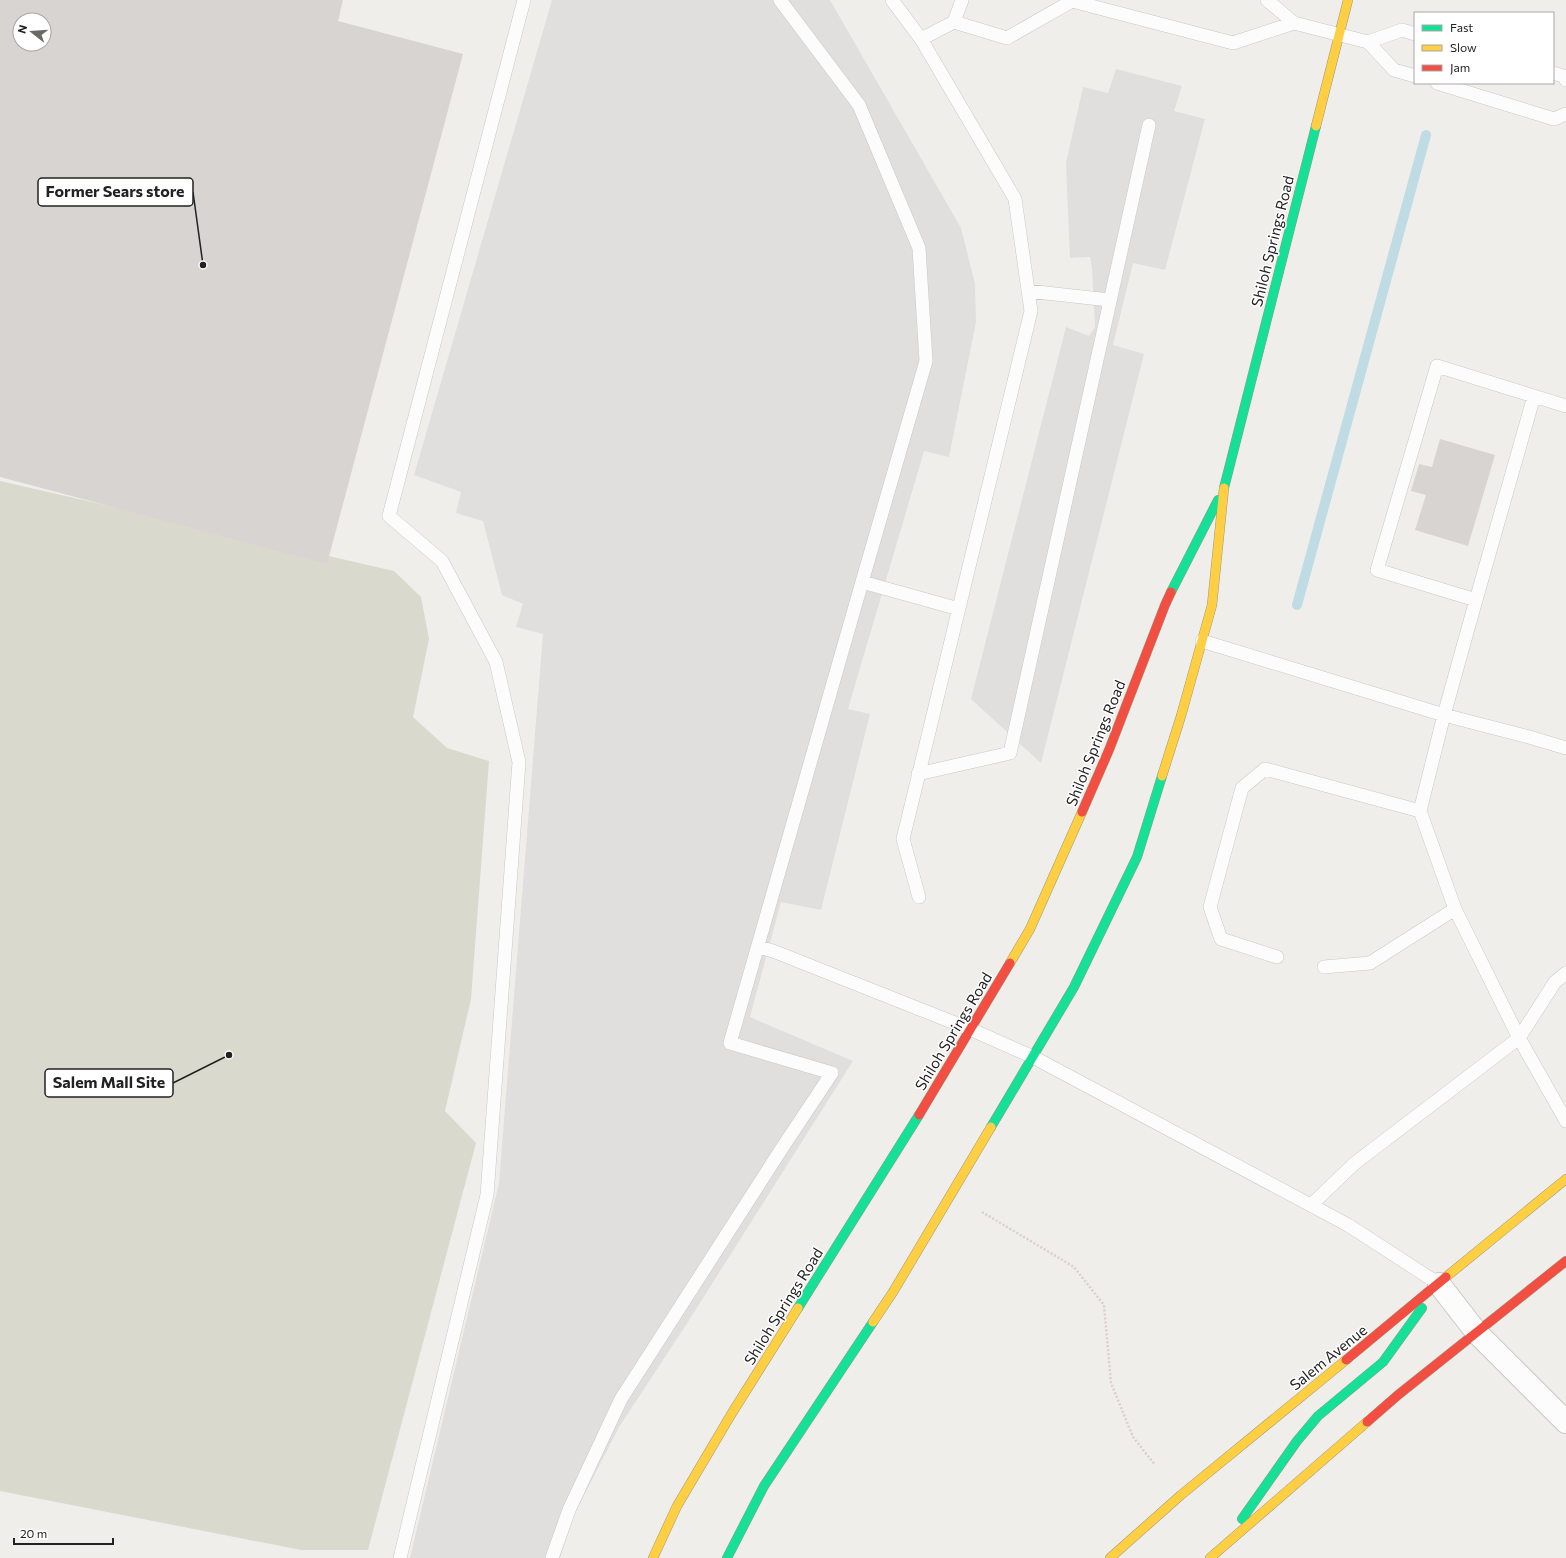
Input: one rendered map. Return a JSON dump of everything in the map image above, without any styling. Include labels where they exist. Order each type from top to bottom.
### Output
[{"type":"main road","name":"Shiloh Springs Road","points":[[727,1558],[764,1486],[893,1292],[1033,1057],[1074,987],[1138,857],[1212,605],[1223,490],[1348,0]]},
{"type":"main road","name":"Shiloh Springs Road","points":[[653,1558],[677,1506],[728,1420],[914,1123],[1030,929],[1109,750],[1165,605],[1223,490]]},
{"type":"main road","name":"Salem Avenue","points":[[1110,1558],[1187,1490],[1440,1284],[1566,1179]]},
{"type":"main road","points":[[1210,1558],[1398,1395],[1566,1261]]},
{"type":"main road","points":[[1222,1547],[1297,1441],[1318,1416],[1383,1362],[1440,1284]]},
{"type":"street","points":[[1440,1284],[1477,1333],[1566,1422]]},
{"type":"lane","points":[[400,1558],[488,1195],[519,762],[496,662],[442,561],[390,516],[524,0]]},
{"type":"lane","points":[[552,1558],[569,1510],[621,1399],[767,1171],[832,1073],[730,1043],[926,361],[919,248],[859,105],[780,0]]},
{"type":"lane","points":[[892,0],[921,39],[1015,199],[1031,311],[903,839],[919,897]]},
{"type":"lane","points":[[921,39],[954,22],[962,0]]},
{"type":"lane","points":[[1267,0],[1294,23],[1368,42],[1394,70],[1414,76]]},
{"type":"lane","points":[[954,22],[1007,38],[1072,1],[1233,43],[1294,23]]},
{"type":"lane","points":[[1368,42],[1402,30],[1414,34]]},
{"type":"lane","points":[[1554,73],[1563,76],[1566,80]]},
{"type":"lane","points":[[1441,84],[1554,119],[1566,114]]},
{"type":"lane","points":[[918,774],[1010,753],[1148,125]]},
{"type":"lane","points":[[1028,291],[1109,300]]},
{"type":"lane","points":[[1476,600],[1377,570],[1437,366],[1566,406]]},
{"type":"lane","points":[[1534,396],[1444,715],[1420,811],[1455,909],[1519,1038],[1566,1121]]},
{"type":"lane","points":[[862,582],[959,609]]},
{"type":"lane","points":[[1202,641],[1444,715],[1566,748]]},
{"type":"lane","points":[[1277,958],[1221,940],[1210,907],[1242,788],[1265,769],[1420,811]]},
{"type":"lane","points":[[1324,967],[1370,963],[1455,909]]},
{"type":"lane","points":[[758,947],[773,951],[970,1029],[1033,1057],[1348,1225],[1440,1284]]},
{"type":"lane","points":[[1311,1205],[1355,1163],[1519,1038],[1555,982],[1566,973]]},
{"type":"path","points":[[982,1212],[1074,1267],[1104,1305],[1112,1383],[1133,1437],[1155,1465]]},
{"type":"shaded area","points":[[552,0],[830,0],[961,228],[975,284],[976,322],[949,457],[924,451],[848,709],[870,714],[821,910],[781,902],[750,1017],[853,1061],[686,1325],[619,1427],[574,1515],[560,1558],[410,1558],[499,1183],[543,634],[516,627],[523,604],[502,595],[483,521],[456,513],[461,492],[414,475]]},
{"type":"shaded area","points":[[1116,69],[1182,86],[1174,111],[1205,119],[1165,270],[1133,263],[1113,345],[1144,354],[1041,763],[971,699],[1066,327],[1089,336],[1095,327],[1090,257],[1070,258],[1066,163],[1083,87],[1108,93]]},
{"type":"shaded area","points":[[0,481],[394,571],[421,597],[429,639],[413,717],[447,748],[489,761],[471,999],[445,1111],[476,1143],[368,1550],[301,1550],[0,1491]]},
{"type":"building","points":[[0,0],[343,0],[338,21],[463,54],[327,564],[0,477]]},
{"type":"building","points":[[1440,439],[1495,455],[1468,546],[1415,530],[1426,495],[1411,491],[1419,464],[1432,467]]},
{"type":"waterway","points":[[1297,605],[1426,135]]},
{"type":"traffic: fast","points":[[1224,488],[1316,126]]},
{"type":"traffic: fast","points":[[1171,592],[1218,500]]},
{"type":"traffic: fast","points":[[991,1127],[1074,987],[1137,857],[1162,776]]},
{"type":"traffic: fast","points":[[798,1308],[919,1115]]},
{"type":"traffic: fast","points":[[1242,1519],[1297,1441],[1318,1416],[1383,1362],[1422,1308]]},
{"type":"traffic: fast","points":[[727,1558],[764,1486],[873,1322]]},
{"type":"traffic: slow","points":[[1316,126],[1348,0]]},
{"type":"traffic: slow","points":[[1162,776],[1181,716],[1212,605],[1224,488]]},
{"type":"traffic: slow","points":[[1010,963],[1030,929],[1082,812]]},
{"type":"traffic: slow","points":[[873,1322],[893,1292],[991,1127]]},
{"type":"traffic: slow","points":[[1446,1277],[1566,1179]]},
{"type":"traffic: slow","points":[[653,1558],[677,1506],[732,1413],[798,1308]]},
{"type":"traffic: slow","points":[[1110,1558],[1181,1495],[1346,1360]]},
{"type":"traffic: slow","points":[[1210,1558],[1367,1422]]},
{"type":"traffic: jam","points":[[1082,812],[1109,750],[1171,592]]},
{"type":"traffic: jam","points":[[919,1115],[1010,963]]},
{"type":"traffic: jam","points":[[1367,1422],[1398,1395],[1566,1261]]},
{"type":"traffic: jam","points":[[1346,1360],[1446,1277]]},
{"type":"place","name":"Former Sears store","points":[[203,265]]},
{"type":"place","name":"Salem Mall Site","points":[[229,1055]]}]
